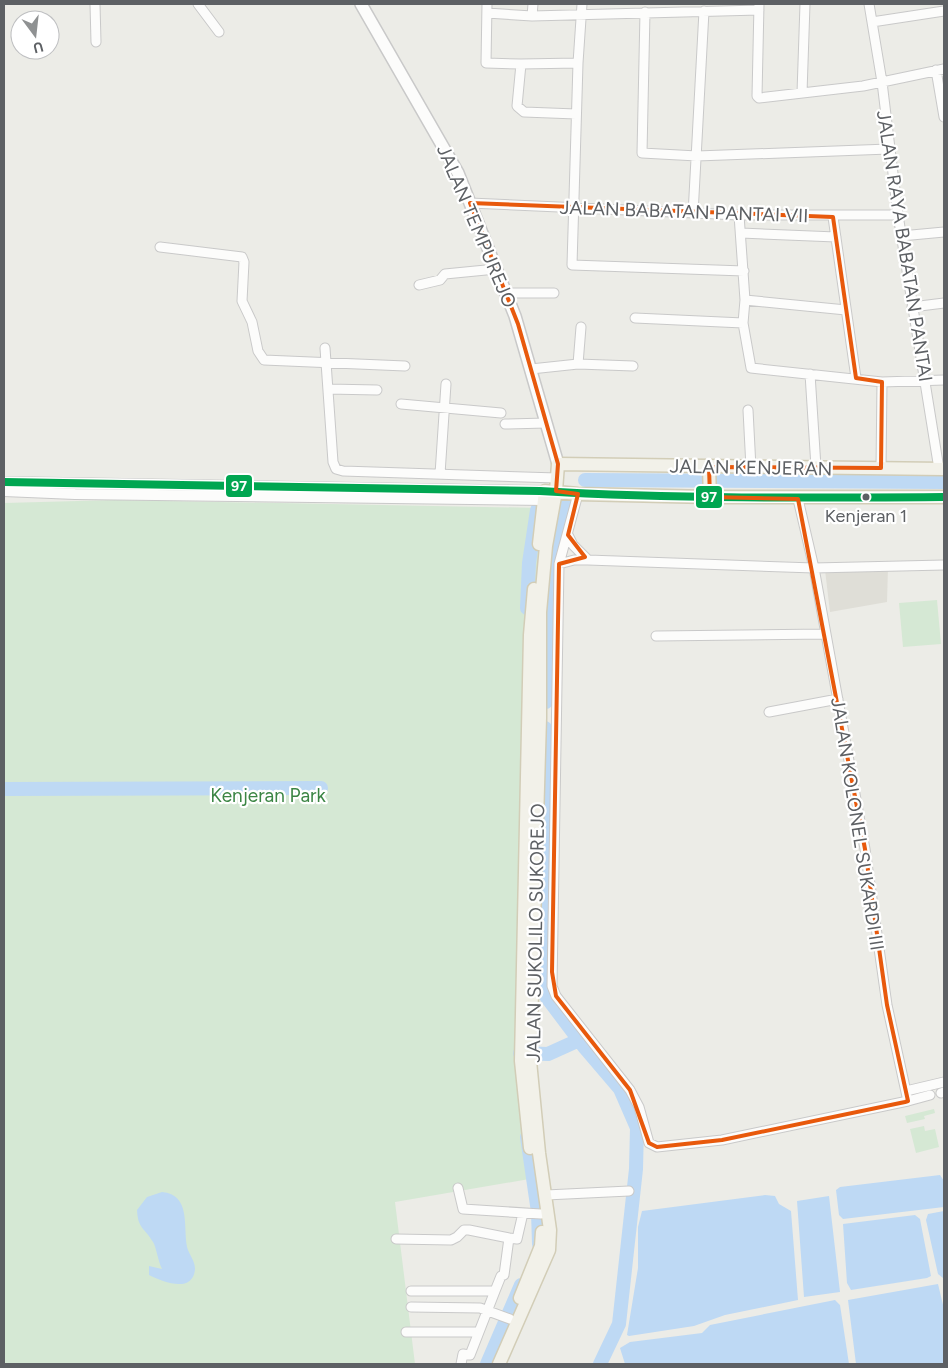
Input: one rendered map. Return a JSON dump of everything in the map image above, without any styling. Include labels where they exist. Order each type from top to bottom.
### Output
[{"type":"main road","name":"JALAN TEMPUREJO","points":[[361,4],[437,133],[458,173],[506,293],[531,369],[558,464]]},
{"type":"main road","name":"JALAN KENJERAN","points":[[558,464],[710,468],[942,469]]},
{"type":"main road","name":"JALAN SUKOLILO SUKOREJO","points":[[491,1364],[506,1317],[541,1246],[546,1230],[538,1214],[531,1154],[526,1061],[534,718],[530,635],[550,496],[557,478],[558,464]]},
{"type":"main road","points":[[710,468],[710,496]]},
{"type":"main road","name":"JALAN KENJERAN","points":[[550,496],[578,494],[798,498],[944,497]]},
{"type":"main road","name":"JALAN SUKOLILO SUKOREJO","points":[[499,1364],[546,1258],[546,1196],[526,1061]]},
{"type":"street","points":[[95,4],[96,42]]},
{"type":"street","points":[[198,4],[219,32]]},
{"type":"street","points":[[532,16],[533,4]]},
{"type":"street","points":[[582,4],[572,207],[572,266],[744,271]]},
{"type":"street","points":[[802,93],[805,4]]},
{"type":"street","name":"JALAN RAYA BABATAN PANTAI","points":[[869,4],[882,82],[889,149],[912,307],[942,469]]},
{"type":"street","points":[[578,63],[521,64],[486,62],[487,9],[532,16],[704,11],[759,7],[758,98],[863,86],[940,70],[944,116]]},
{"type":"street","points":[[693,214],[704,11]]},
{"type":"street","points":[[872,22],[944,11]]},
{"type":"street","points":[[645,12],[641,151],[645,155],[697,156],[889,149]]},
{"type":"street","points":[[521,64],[517,106],[520,110],[576,114]]},
{"type":"street","name":"JALAN BABATAN PANTAI VII","points":[[470,203],[693,214],[833,217],[898,215]]},
{"type":"street","points":[[739,215],[744,271],[745,300],[743,323],[749,365],[753,370],[856,378],[882,382],[944,380]]},
{"type":"street","points":[[833,217],[856,378]]},
{"type":"street","points":[[902,236],[944,232]]},
{"type":"street","points":[[741,233],[836,237]]},
{"type":"street","points":[[160,247],[242,257],[244,262],[242,301],[252,322],[260,357],[264,360],[405,366]]},
{"type":"street","points":[[419,285],[440,280],[445,274],[496,269]]},
{"type":"street","points":[[506,293],[554,293]]},
{"type":"street","points":[[745,300],[846,310]]},
{"type":"street","points":[[912,307],[944,303]]},
{"type":"street","points":[[635,318],[743,323]]},
{"type":"street","points":[[578,364],[581,327]]},
{"type":"street","points":[[325,348],[333,462],[336,468],[343,471],[557,478]]},
{"type":"street","points":[[531,369],[578,364],[633,366]]},
{"type":"street","points":[[810,374],[816,467]]},
{"type":"street","points":[[881,468],[882,382]]},
{"type":"street","points":[[440,474],[446,384]]},
{"type":"street","points":[[328,389],[377,390]]},
{"type":"street","points":[[401,404],[501,413]]},
{"type":"street","points":[[748,410],[751,468]]},
{"type":"street","points":[[505,424],[546,423]]},
{"type":"street","points":[[4,482],[550,496]]},
{"type":"street","points":[[4,491],[74,494],[550,496]]},
{"type":"street","points":[[578,494],[559,564],[552,986],[556,996],[630,1090],[639,1107],[648,1140],[652,1146],[666,1147],[722,1140],[930,1096]]},
{"type":"street","name":"JALAN KOLONEL SUKARDI III","points":[[798,498],[814,568],[865,849],[886,1005],[908,1100]]},
{"type":"street","points":[[568,535],[573,545],[588,560]]},
{"type":"street","points":[[559,564],[574,560],[588,560],[814,568],[944,565]]},
{"type":"street","points":[[656,636],[826,634]]},
{"type":"street","points":[[769,712],[838,699]]},
{"type":"street","points":[[906,1091],[944,1082]]},
{"type":"street","points":[[458,1188],[463,1209],[538,1214]]},
{"type":"street","points":[[546,1196],[630,1191]]},
{"type":"street","points":[[396,1239],[451,1240],[464,1230],[468,1230],[517,1239],[523,1213]]},
{"type":"street","points":[[461,1364],[463,1354],[470,1355],[501,1276],[504,1276],[509,1238]]},
{"type":"street","points":[[411,1290],[495,1291]]},
{"type":"street","points":[[410,1307],[457,1306],[487,1309],[506,1317]]},
{"type":"street","points":[[406,1332],[478,1332]]},
{"type":"highlighted area","points":[[470,203],[833,217],[856,378],[882,382],[881,468],[709,467],[710,497],[798,499],[865,849],[887,1005],[908,1101],[722,1140],[657,1147],[649,1143],[630,1090],[556,996],[552,972],[559,564],[585,557],[568,535],[578,494],[556,491],[558,464],[518,324]]},
{"type":"shaded area","points":[[888,568],[887,602],[830,612],[825,570]]},
{"type":"green space","name":"Kenjeran Park","points":[[115,500],[543,508],[537,566],[525,1106],[535,1178],[395,1202],[415,1364],[4,1364],[4,503]]},
{"type":"green space","points":[[937,600],[941,644],[903,647],[899,603]]},
{"type":"green space","points":[[934,1109],[935,1113],[924,1116],[925,1119],[907,1123],[905,1116]]},
{"type":"green space","points":[[924,1126],[925,1131],[935,1129],[939,1147],[916,1153],[910,1129]]},
{"type":"water","points":[[940,1175],[944,1181],[944,1207],[843,1219],[839,1215],[836,1190],[840,1187]]},
{"type":"water","points":[[162,1192],[171,1194],[178,1199],[184,1212],[187,1247],[195,1269],[193,1277],[183,1284],[169,1283],[149,1275],[149,1266],[162,1269],[154,1244],[140,1225],[137,1210],[147,1197]]},
{"type":"water","points":[[765,1195],[775,1196],[779,1204],[791,1211],[798,1300],[725,1315],[694,1326],[627,1335],[638,1268],[638,1227],[642,1211]]},
{"type":"water","points":[[829,1196],[840,1292],[804,1297],[797,1201]]},
{"type":"water","points":[[944,1211],[943,1278],[938,1274],[926,1220],[928,1214]]},
{"type":"water","points":[[915,1215],[920,1219],[931,1276],[851,1290],[847,1283],[843,1224]]},
{"type":"water","points":[[938,1284],[944,1309],[944,1364],[856,1364],[848,1300]]},
{"type":"water","points":[[835,1300],[840,1305],[849,1364],[625,1364],[620,1348],[630,1342],[702,1333],[710,1325]]},
{"type":"waterway","points":[[585,480],[944,482]]},
{"type":"waterway","points":[[546,702],[547,628],[552,562],[568,502]]},
{"type":"waterway","points":[[527,608],[529,563],[537,510]]},
{"type":"waterway","points":[[545,728],[542,991],[585,1048],[620,1089],[637,1128],[636,1169],[619,1324],[600,1364]]},
{"type":"waterway","points":[[4,789],[321,788]]},
{"type":"waterway","points":[[520,1053],[548,1054],[579,1040]]},
{"type":"waterway","points":[[527,1137],[538,1212],[539,1244]]},
{"type":"waterway","points":[[487,1364],[521,1285]]},
{"type":"transit line","name":"97","points":[[4,482],[540,491],[691,497],[944,497]]},
{"type":"place","name":"Kenjeran 1","points":[[866,497]]}]
